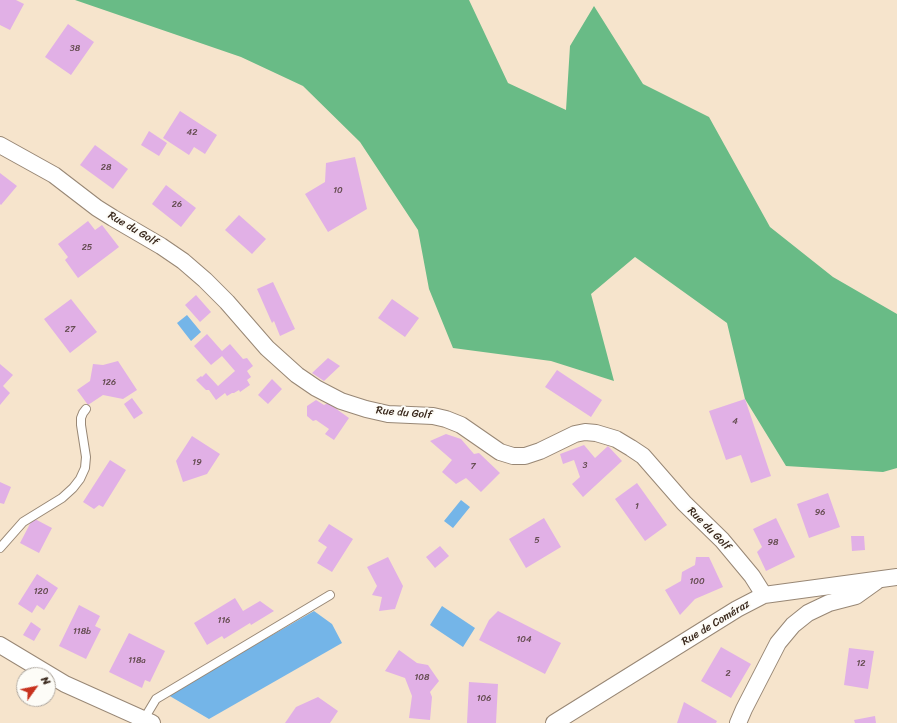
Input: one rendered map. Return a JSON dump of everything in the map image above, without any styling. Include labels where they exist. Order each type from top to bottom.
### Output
[{"type":"street","name":"Rue du Golf","points":[[0,145],[54,175],[98,208],[161,246],[182,261],[205,280],[267,348],[297,375],[316,388],[341,401],[388,414],[434,416],[446,419],[461,425],[500,452],[513,456],[525,456],[540,451],[575,434],[585,432],[596,433],[616,439],[643,456],[684,504],[722,540],[752,576],[764,595]]},
{"type":"street","name":"Rue de Coméraz","points":[[554,723],[737,609],[764,595],[879,580],[897,576]]},
{"type":"street","points":[[738,723],[778,643],[793,625],[808,613],[829,603],[856,596],[879,580]]},
{"type":"street","points":[[0,645],[65,684],[148,721]]},
{"type":"lane","points":[[0,548],[23,522],[62,498],[80,479],[85,468],[86,457],[81,418],[82,413],[86,409]]},
{"type":"lane","points":[[148,721],[156,699],[330,595]]},
{"type":"green space","points":[[75,0],[469,0],[508,83],[566,110],[570,46],[594,6],[643,84],[709,117],[770,227],[833,277],[897,314],[897,468],[883,472],[786,466],[745,399],[727,323],[635,257],[591,294],[614,381],[551,361],[453,348],[429,289],[418,230],[360,142],[303,86],[241,57]]},
{"type":"water","points":[[187,315],[201,332],[191,341],[177,323]]},
{"type":"water","points":[[461,500],[470,507],[453,528],[444,521]]},
{"type":"water","points":[[442,606],[475,628],[463,647],[430,625]]},
{"type":"water","points":[[314,611],[332,624],[342,643],[209,719],[168,695]]},
{"type":"building","points":[[0,0],[16,0],[24,4],[10,30],[0,25]]},
{"type":"building","points":[[68,24],[94,42],[71,75],[45,57]]},
{"type":"building","points":[[180,111],[217,135],[205,154],[194,147],[189,155],[163,138]]},
{"type":"building","points":[[149,131],[167,143],[159,156],[141,145]]},
{"type":"building","points":[[95,145],[128,169],[113,189],[80,165]]},
{"type":"building","points":[[355,157],[367,209],[328,232],[305,194],[325,182],[326,163]]},
{"type":"building","points":[[0,173],[17,186],[1,205],[0,204]]},
{"type":"building","points":[[166,185],[196,208],[181,227],[152,204]]},
{"type":"building","points":[[239,215],[266,239],[252,254],[225,230]]},
{"type":"building","points":[[88,221],[95,230],[102,225],[119,247],[78,278],[65,260],[68,257],[58,244]]},
{"type":"building","points":[[273,282],[295,329],[280,336],[274,321],[272,323],[257,289]]},
{"type":"building","points":[[196,295],[211,312],[200,322],[185,305]]},
{"type":"building","points":[[71,299],[97,332],[70,353],[44,319]]},
{"type":"building","points":[[392,299],[419,318],[405,337],[378,318]]},
{"type":"building","points":[[207,334],[222,351],[230,344],[243,359],[247,358],[253,366],[247,371],[251,377],[247,380],[250,385],[240,392],[239,390],[227,396],[225,393],[216,400],[209,390],[206,390],[196,380],[206,373],[218,386],[235,371],[222,356],[211,365],[194,346]]},
{"type":"building","points":[[328,358],[340,366],[324,381],[312,373]]},
{"type":"building","points":[[118,361],[137,390],[123,399],[103,395],[88,405],[77,390],[90,381],[93,364],[103,365]]},
{"type":"building","points":[[0,364],[13,375],[3,386],[10,393],[0,405]]},
{"type":"building","points":[[557,370],[602,400],[591,417],[545,387]]},
{"type":"building","points":[[272,379],[282,389],[268,404],[258,395]]},
{"type":"building","points":[[132,398],[143,413],[134,419],[124,404]]},
{"type":"building","points":[[745,399],[771,476],[751,483],[741,455],[726,460],[709,411]]},
{"type":"building","points":[[316,400],[324,405],[328,403],[349,418],[334,440],[325,434],[329,429],[316,420],[313,421],[307,416],[307,406]]},
{"type":"building","points":[[446,434],[461,439],[474,454],[479,453],[500,473],[481,492],[466,478],[456,484],[442,472],[452,460],[430,441]]},
{"type":"building","points":[[192,436],[220,454],[207,474],[183,482],[176,461]]},
{"type":"building","points":[[584,445],[595,458],[608,446],[622,461],[583,497],[572,484],[580,477],[574,460],[563,464],[560,454]]},
{"type":"building","points":[[110,460],[126,470],[103,507],[99,505],[94,509],[83,502]]},
{"type":"building","points":[[0,482],[11,487],[4,504],[0,503]]},
{"type":"building","points":[[637,483],[667,525],[645,541],[615,499]]},
{"type":"building","points":[[828,493],[840,527],[809,538],[797,504]]},
{"type":"building","points":[[33,518],[52,528],[39,553],[20,543]]},
{"type":"building","points":[[544,518],[561,547],[526,568],[509,539]]},
{"type":"building","points":[[776,518],[795,557],[766,571],[757,552],[762,547],[753,529]]},
{"type":"building","points":[[329,524],[353,539],[332,572],[317,563],[327,547],[318,541]]},
{"type":"building","points":[[851,536],[864,536],[865,550],[852,551]]},
{"type":"building","points":[[440,546],[449,556],[435,568],[426,557]]},
{"type":"building","points":[[388,557],[403,586],[395,609],[379,611],[382,597],[372,595],[377,586],[367,567]]},
{"type":"building","points":[[696,557],[709,557],[723,587],[695,599],[680,615],[665,590],[681,581],[682,572],[695,565]]},
{"type":"building","points":[[37,574],[58,588],[44,610],[37,605],[32,613],[18,604]]},
{"type":"building","points":[[235,598],[243,611],[260,601],[274,611],[251,625],[250,623],[224,639],[222,636],[207,645],[194,623]]},
{"type":"building","points":[[79,605],[100,616],[95,626],[101,629],[86,659],[59,646]]},
{"type":"building","points":[[498,611],[561,643],[545,674],[479,640],[489,620]]},
{"type":"building","points":[[31,622],[41,629],[34,641],[23,635]]},
{"type":"building","points":[[129,633],[165,651],[150,682],[145,680],[142,688],[109,672]]},
{"type":"building","points":[[721,647],[751,664],[731,698],[701,681]]},
{"type":"building","points":[[849,648],[874,651],[868,689],[844,685]]},
{"type":"building","points":[[399,650],[417,663],[428,665],[439,681],[430,692],[432,697],[430,720],[409,718],[412,696],[405,678],[385,671]]},
{"type":"building","points":[[469,682],[498,684],[496,723],[467,723]]},
{"type":"building","points":[[318,697],[338,711],[330,723],[285,723],[296,707]]},
{"type":"building","points":[[684,702],[717,721],[716,723],[677,723]]},
{"type":"building","points":[[875,716],[876,723],[855,723],[854,720]]}]
